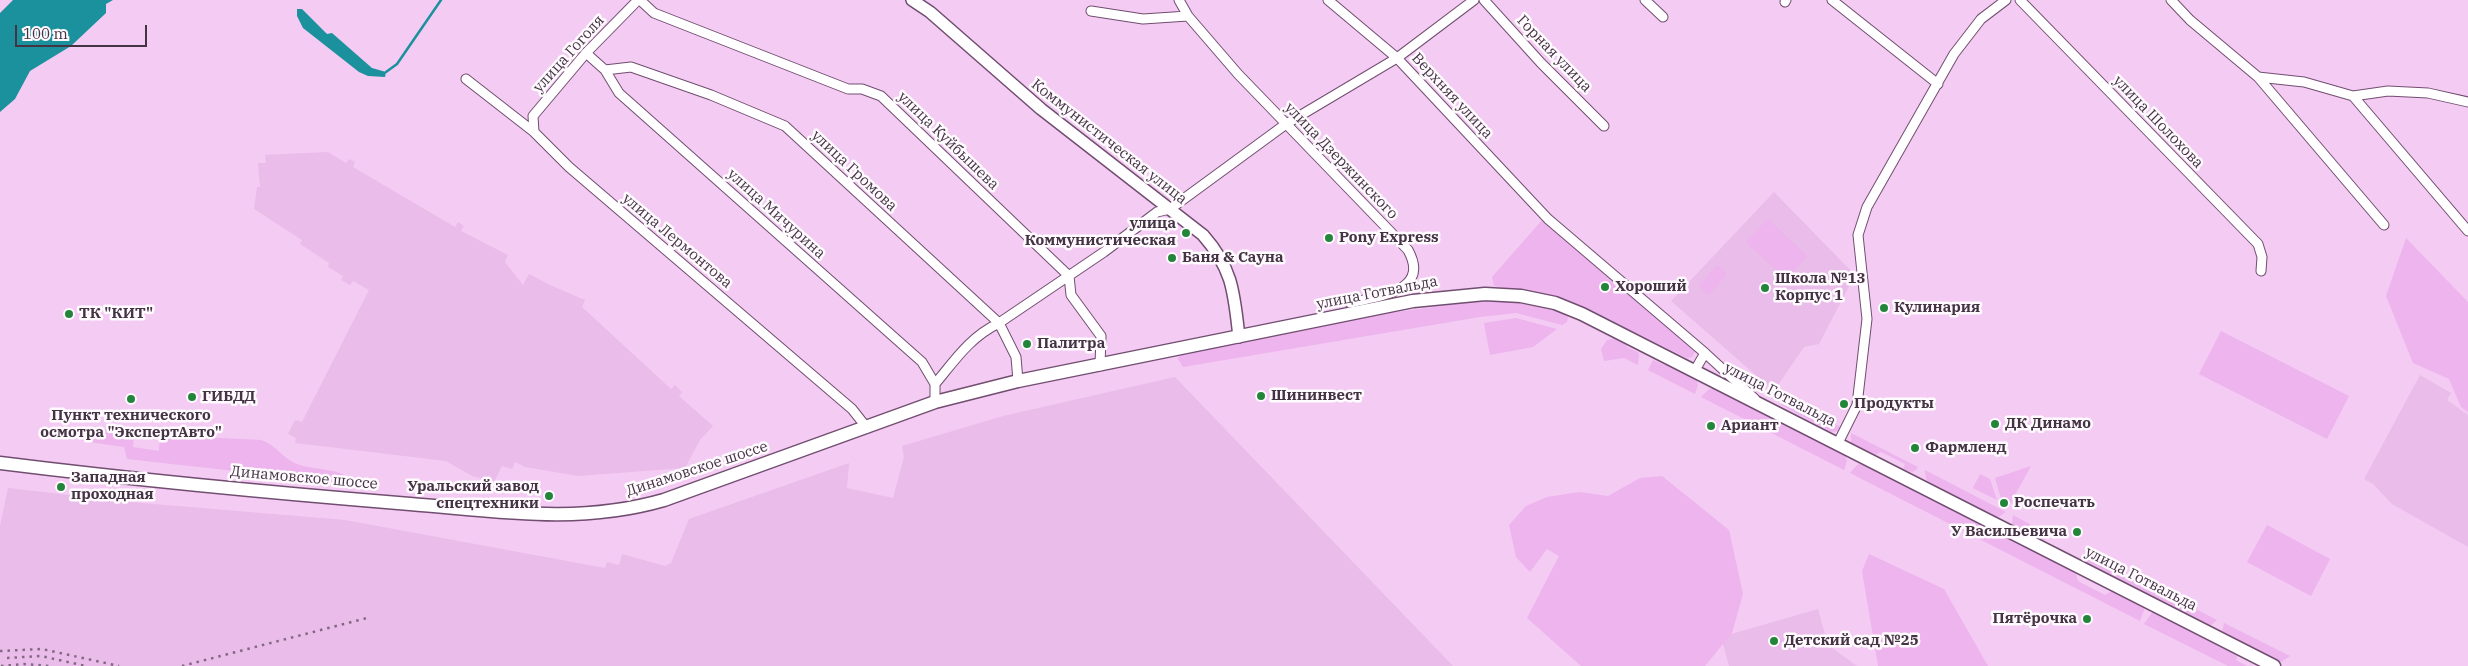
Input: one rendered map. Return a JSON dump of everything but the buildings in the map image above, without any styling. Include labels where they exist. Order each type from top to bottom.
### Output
[{"type":"main road","name":"улица Готвальда","points":[[1239,337],[1412,300],[1485,294],[1521,296],[1555,303],[1582,314],[1695,370],[2274,666]]},
{"type":"main road","name":"Динамовское шоссе","points":[[0,463],[131,479],[365,501],[570,516],[634,508],[664,500],[935,402],[1018,381],[1239,337]]},
{"type":"street","name":"улица Гоголя","points":[[534,132],[533,116],[586,53],[639,0]]},
{"type":"street","name":"улица Куйбышева","points":[[639,0],[654,13],[848,88],[862,89],[881,96],[1069,276]]},
{"type":"street","name":"Коммунистическая улица","points":[[912,0],[930,12],[1041,109],[1203,235],[1218,252],[1226,268],[1231,286],[1239,337]]},
{"type":"street","name":"улица Дзержинского","points":[[1179,0],[1188,16],[1238,74],[1408,250],[1415,262],[1414,274],[1407,285],[1395,292],[1350,303]]},
{"type":"street","name":"Верхняя улица","points":[[1328,0],[1397,58],[1548,219],[1705,353],[1759,403]]},
{"type":"street","points":[[935,402],[935,384],[967,344],[984,331],[1069,276],[1156,212],[1170,209],[1286,124],[1397,58],[1474,0]]},
{"type":"street","name":"Горная улица","points":[[1484,0],[1541,63],[1604,126]]},
{"type":"street","points":[[1645,0],[1663,17]]},
{"type":"street","points":[[1832,0],[1938,84]]},
{"type":"street","points":[[1838,443],[1857,405],[1867,319],[1858,234],[1867,207],[1954,54],[1982,19],[2006,0]]},
{"type":"street","name":"улица Шолохова","points":[[2020,0],[2258,244],[2262,258],[2261,270]]},
{"type":"street","points":[[2171,0],[2190,20],[2258,77],[2384,226]]},
{"type":"street","points":[[1091,11],[1144,19],[1188,16]]},
{"type":"street","name":"улица Мичурина","points":[[586,53],[605,70],[619,93],[922,362],[935,384]]},
{"type":"street","name":"улица Громова","points":[[605,70],[631,68],[712,95],[785,126],[999,323],[1016,357],[1018,381]]},
{"type":"street","points":[[2258,77],[2304,82],[2353,96],[2396,91],[2428,93],[2468,102]]},
{"type":"street","name":"улица Лермонтова","points":[[466,79],[534,132],[569,167],[852,409],[867,428]]},
{"type":"street","points":[[2353,96],[2468,231]]},
{"type":"street","points":[[1069,276],[1071,295],[1100,336],[1100,366]]},
{"type":"street","points":[[1695,370],[1705,353]]},
{"type":"shaded area","points":[[13,0],[113,0],[106,4],[106,13],[71,46],[30,71],[15,99],[0,112],[0,13]]},
{"type":"shaded area","points":[[297,9],[302,9],[327,34],[332,33],[372,68],[386,72],[385,77],[368,76],[359,72],[303,28],[297,16]]},
{"type":"shaded area","points":[[328,152],[346,163],[349,159],[355,162],[353,167],[455,227],[458,222],[464,226],[461,231],[508,255],[505,262],[523,285],[529,274],[585,300],[582,307],[671,389],[675,385],[682,392],[679,396],[713,426],[700,440],[685,468],[578,476],[525,467],[515,462],[512,469],[502,466],[494,482],[472,476],[446,461],[295,443],[296,438],[288,434],[295,420],[302,422],[369,290],[353,281],[350,285],[341,280],[343,276],[328,267],[329,263],[300,244],[302,240],[254,209],[257,187],[260,187],[258,163],[266,163],[265,155]]},
{"type":"shaded area","name":"Школа №13 Корпус 1","points":[[1774,192],[1855,275],[1819,344],[1804,347],[1774,391],[1671,301]]},
{"type":"shaded area","points":[[1543,219],[1693,347],[1695,352],[1692,357],[1687,358],[1585,308],[1557,297],[1494,286],[1492,277]]},
{"type":"shaded area","points":[[1768,219],[1807,256],[1786,279],[1746,242]]},
{"type":"shaded area","points":[[2406,238],[2468,302],[2468,412],[2461,407],[2449,379],[2413,363],[2386,296]]},
{"type":"shaded area","points":[[1717,265],[1727,274],[1709,295],[1699,286]]},
{"type":"shaded area","points":[[1479,301],[1526,303],[1552,307],[1562,311],[1568,317],[1567,322],[1562,325],[1516,313],[1480,317],[1183,367],[1178,359],[1180,354],[1389,313]]},
{"type":"shaded area","points":[[1516,318],[1557,329],[1533,347],[1490,355],[1484,323]]},
{"type":"shaded area","points":[[2221,331],[2349,396],[2327,439],[2199,374]]},
{"type":"shaded area","points":[[1618,338],[1625,341],[1627,347],[1639,353],[1638,365],[1624,358],[1604,361],[1601,349],[1607,340]]},
{"type":"shaded area","points":[[1653,360],[1664,365],[1669,364],[1696,378],[1698,385],[1695,394],[1648,370]]},
{"type":"shaded area","points":[[2420,375],[2451,393],[2447,400],[2468,415],[2468,547],[2392,504],[2373,484],[2364,479]]},
{"type":"shaded area","points":[[1175,377],[1453,666],[0,666],[0,526],[8,488],[130,502],[345,520],[605,568],[607,562],[619,565],[622,554],[665,566],[671,563],[689,519],[849,463],[847,488],[893,498],[904,457],[902,446],[1003,416]]},
{"type":"shaded area","points":[[1715,387],[1845,454],[1847,461],[1844,470],[1701,397],[1708,390]]},
{"type":"shaded area","points":[[1783,397],[1842,428],[1840,431],[1831,432],[1781,405]]},
{"type":"shaded area","points":[[101,429],[119,430],[122,433],[134,434],[133,447],[159,451],[160,435],[261,440],[271,445],[292,462],[345,475],[350,479],[351,484],[127,459],[124,447],[82,441],[88,435]]},
{"type":"shaded area","points":[[1851,433],[1918,467],[1912,472],[1903,469],[1905,464],[1881,452],[1875,455],[1851,443]]},
{"type":"shaded area","points":[[1863,463],[2075,571],[2078,581],[2105,595],[2112,591],[2145,607],[2140,621],[1850,473],[1857,465]]},
{"type":"shaded area","points":[[2031,466],[2010,504],[2001,499],[1995,478]]},
{"type":"shaded area","points":[[1925,470],[2006,512],[1997,518],[1930,483],[1926,479]]},
{"type":"shaded area","points":[[1980,474],[1990,479],[1997,500],[1973,488]]},
{"type":"shaded area","points":[[1662,476],[1729,530],[1743,594],[1732,633],[1705,666],[1581,666],[1527,618],[1559,556],[1547,549],[1530,572],[1516,557],[1509,525],[1526,506],[1547,497],[1579,492],[1608,496],[1640,478]]},
{"type":"shaded area","points":[[2013,515],[2046,533],[2046,539],[2042,541],[2012,525]]},
{"type":"shaded area","points":[[2267,525],[2330,559],[2311,596],[2247,562]]},
{"type":"shaded area","points":[[2087,553],[2217,620],[2210,626],[2083,562]]},
{"type":"shaded area","points":[[1869,554],[1944,589],[1988,666],[1878,666],[1862,571]]},
{"type":"shaded area","name":"Детский сад №25","points":[[1818,609],[1828,645],[1857,666],[1729,666],[1721,637]]},
{"type":"shaded area","points":[[2153,611],[2238,655],[2236,660],[2247,666],[2228,666],[2144,624]]},
{"type":"shaded area","points":[[2224,623],[2290,656],[2281,662],[2222,632]]},
{"type":"waterway","points":[[386,72],[397,64],[441,0]]},
{"type":"railway","points":[[182,666],[367,618]]},
{"type":"railway","points":[[0,651],[42,649],[119,666]]},
{"type":"railway","points":[[7,658],[41,656],[86,666]]},
{"type":"railway","points":[[1,666],[24,664],[50,666]]},
{"type":"place","name":"улица Коммунистическая","points":[[1186,233]]},
{"type":"place","name":"Pony Express","points":[[1329,238]]},
{"type":"place","name":"Баня & Сауна","points":[[1172,258]]},
{"type":"place","name":"Хороший","points":[[1605,287]]},
{"type":"place","name":"Школа №13 Корпус 1","points":[[1765,288]]},
{"type":"place","name":"Кулинария","points":[[1884,308]]},
{"type":"place","name":"ТК \"КИТ\"","points":[[69,314]]},
{"type":"place","name":"Палитра","points":[[1027,344]]},
{"type":"place","name":"Шининвест","points":[[1261,396]]},
{"type":"place","name":"ГИБДД","points":[[192,397]]},
{"type":"place","name":"Пункт технического осмотра \"ЭкспертАвто\"","points":[[131,399]]},
{"type":"place","name":"Продукты","points":[[1844,404]]},
{"type":"place","name":"ДК Динамо","points":[[1995,424]]},
{"type":"place","name":"Ариант","points":[[1711,426]]},
{"type":"place","name":"Фармленд","points":[[1915,448]]},
{"type":"place","name":"Западная проходная","points":[[61,487]]},
{"type":"place","name":"Уральский завод спецтехники","points":[[549,496]]},
{"type":"place","name":"Роспечать","points":[[2004,503]]},
{"type":"place","name":"У Васильевича","points":[[2077,532]]},
{"type":"place","name":"Пятёрочка","points":[[2087,619]]},
{"type":"place","name":"Детский сад №25","points":[[1774,641]]}]
